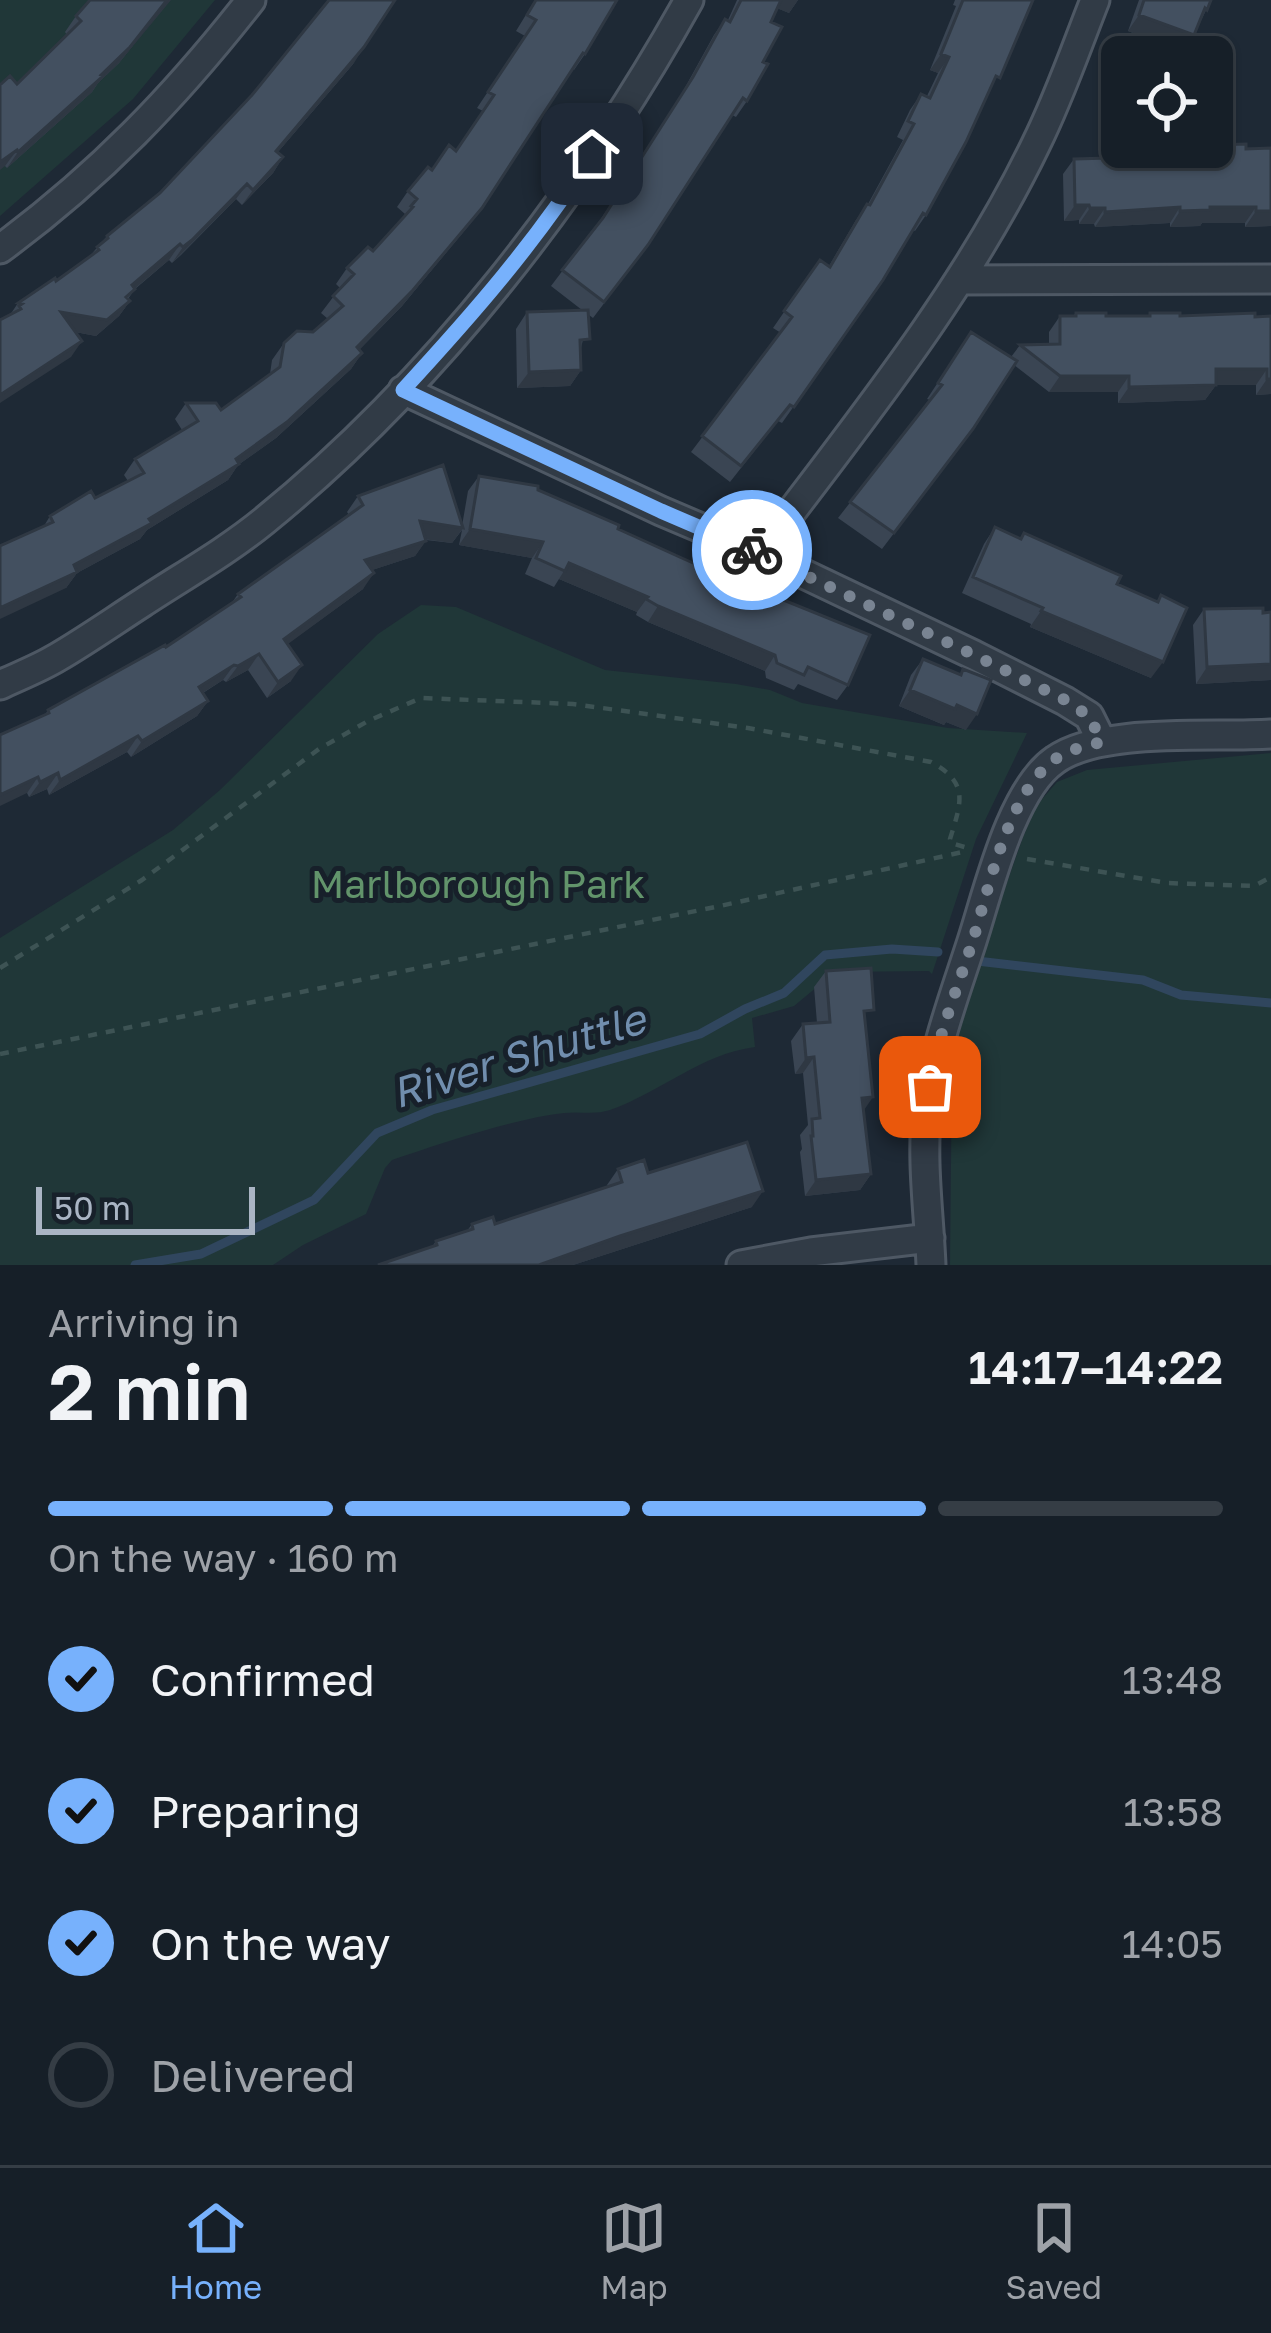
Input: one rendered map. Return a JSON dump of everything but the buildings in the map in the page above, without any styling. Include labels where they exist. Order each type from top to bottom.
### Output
[{"type":"street","points":[[0,249],[91,178],[140,130],[250,0]]},
{"type":"street","points":[[0,685],[55,659],[224,550],[264,521],[367,428],[511,269],[556,211],[689,0]]},
{"type":"street","points":[[760,553],[909,357],[959,280],[1037,142],[1095,0]]},
{"type":"street","points":[[959,280],[1271,279]]},
{"type":"street","points":[[403,390],[760,553],[1065,700],[1089,716],[1102,742]]},
{"type":"street","points":[[741,1265],[811,1252],[930,1252],[926,1114],[934,1059],[1006,838],[1028,792],[1052,761],[1102,742],[1271,734]]},
{"type":"path","points":[[0,968],[142,880],[319,749],[421,698],[573,704],[748,728],[931,762],[955,779],[960,790],[962,803],[951,843],[972,850],[0,1054]]},
{"type":"path","points":[[1016,857],[1167,883],[1254,886],[1271,877]]},
{"type":"green space","points":[[0,0],[215,0],[133,99],[0,216]]},
{"type":"green space","name":"Marlborough Park","points":[[421,605],[456,607],[605,670],[736,684],[770,690],[802,703],[948,728],[1027,733],[976,839],[932,974],[835,972],[794,1006],[752,1018],[755,1047],[717,1057],[629,1102],[604,1111],[522,1120],[392,1160],[366,1214],[273,1265],[0,1265],[0,938],[173,830],[378,634]]},
{"type":"green space","points":[[1271,753],[1271,1265],[950,1265],[952,1061],[972,987],[1037,805],[1057,782],[1087,770]]},
{"type":"waterway","name":"River Shuttle","points":[[135,1265],[201,1254],[314,1200],[377,1133],[432,1110],[700,1034],[784,993],[825,955],[892,949],[938,952]]},
{"type":"waterway","name":"River Shuttle","points":[[977,961],[1143,980],[1181,995],[1271,1003]]},
{"type":"way so far","points":[[752,550],[1065,700],[1089,716],[1102,742],[1052,761],[1018,808],[934,1059],[930,1087]]},
{"type":"route","points":[[592,154],[511,269],[403,390],[752,550]]}]
